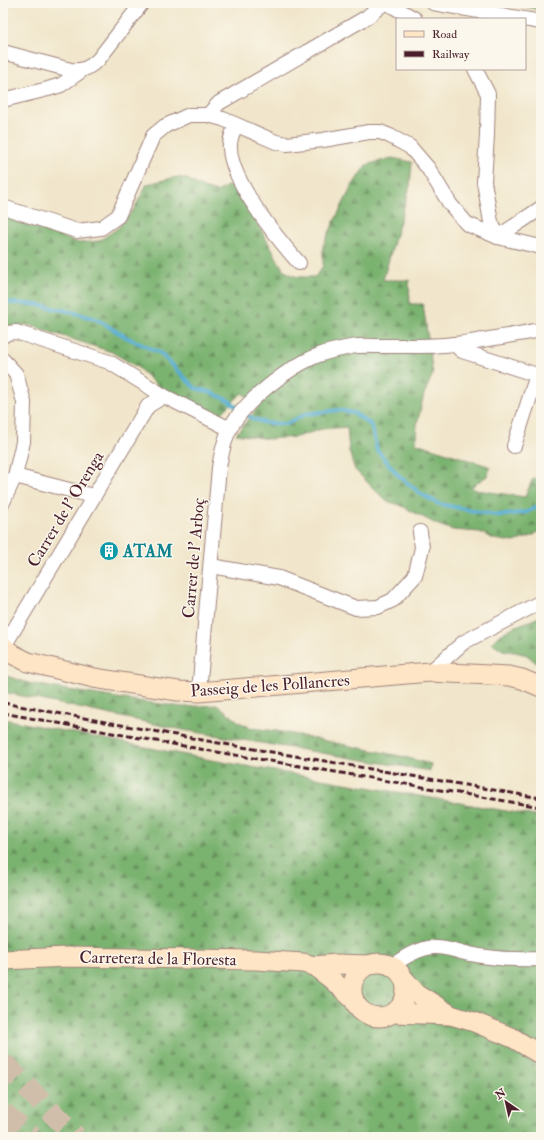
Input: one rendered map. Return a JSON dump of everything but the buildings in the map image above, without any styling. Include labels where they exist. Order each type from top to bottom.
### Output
[{"type":"main road","name":"Passeig de les Pollancres","points":[[3,647],[14,655],[28,662],[94,678],[178,692],[199,692],[430,672],[509,676],[522,679],[541,687]]},
{"type":"main road","name":"Carretera de la Floresta","points":[[3,960],[67,957],[256,960],[303,963],[314,966],[336,964],[370,965]]},
{"type":"main road","points":[[399,973],[406,988],[405,998],[401,1006],[393,1013],[387,1016],[370,1016],[356,1005],[352,988],[354,979],[359,972],[370,965],[384,964],[399,973],[416,993],[451,1015]]},
{"type":"main road","name":"Carretera de la Floresta","points":[[314,966],[354,1000]]},
{"type":"main road","points":[[393,1013],[451,1015],[474,1022],[513,1038],[541,1055]]},
{"type":"street","points":[[3,100],[48,90],[61,85],[80,71],[92,66],[142,3]]},
{"type":"street","points":[[208,115],[219,103],[367,16],[384,3]]},
{"type":"street","points":[[387,3],[413,18]]},
{"type":"street","points":[[433,3],[518,18]]},
{"type":"street","points":[[526,19],[541,22]]},
{"type":"street","points":[[3,52],[80,71]]},
{"type":"street","points":[[476,70],[488,94],[484,182],[492,222],[498,237]]},
{"type":"street","points":[[3,207],[77,230],[101,228],[118,216],[153,136],[165,126],[189,115],[208,115],[223,119],[276,142],[287,144],[316,142],[369,132],[380,132],[410,147],[428,168],[450,204],[467,224],[498,237],[541,247]]},
{"type":"street","points":[[236,125],[230,142],[230,149],[235,169],[250,198],[267,224],[299,263]]},
{"type":"street","points":[[498,237],[541,208]]},
{"type":"street","name":"Carrer de l' Arboç","points":[[199,692],[221,453],[230,429],[248,404],[268,387],[305,361],[335,350],[353,347],[421,347],[454,344],[541,330]]},
{"type":"street","points":[[3,336],[7,332],[16,332],[109,362],[164,396],[230,429]]},
{"type":"street","points":[[454,344],[462,351],[538,375],[514,446]]},
{"type":"street","points":[[3,360],[16,374],[24,402],[23,442],[15,476],[3,502]]},
{"type":"street","name":"Carrer de l' Orenga","points":[[3,647],[148,406],[164,396]]},
{"type":"street","points":[[15,476],[93,496]]},
{"type":"street","points":[[211,566],[279,578],[356,608],[378,608],[393,600],[415,576],[422,548],[420,532]]},
{"type":"street","points":[[430,672],[464,642],[541,602]]},
{"type":"street","points":[[399,973],[402,958],[414,952],[433,947],[443,947],[464,953],[493,958],[521,960],[541,958]]},
{"type":"green space","points":[[504,3],[541,3],[541,10]]},
{"type":"green space","points":[[392,158],[412,162],[410,186],[383,280],[409,280],[410,304],[423,304],[433,374],[424,394],[417,424],[416,443],[491,467],[487,476],[471,487],[476,490],[525,497],[532,480],[541,475],[541,530],[532,536],[514,542],[494,539],[480,532],[453,530],[436,524],[400,505],[386,501],[355,470],[349,451],[347,427],[322,429],[296,437],[269,439],[236,434],[260,405],[242,393],[220,415],[160,388],[137,367],[112,352],[29,325],[3,327],[3,216],[79,243],[99,241],[118,228],[134,209],[147,184],[177,177],[187,179],[203,188],[217,192],[227,186],[237,187],[284,271],[297,277],[315,277],[323,266],[323,246],[352,186],[366,165]]},
{"type":"green space","points":[[541,616],[541,667],[527,655],[503,650],[492,643],[509,629]]},
{"type":"green space","points":[[3,675],[32,684],[123,699],[183,707],[218,705],[239,722],[251,728],[277,731],[400,756],[431,764],[430,771],[183,730],[3,692]]},
{"type":"green space","points":[[3,719],[211,760],[541,817],[541,1137],[3,1137]]},
{"type":"waterway","points":[[3,302],[39,305],[96,319],[126,337],[160,353],[195,388],[210,392],[228,400],[253,419],[266,423],[286,424],[306,414],[339,410],[354,413],[371,425],[377,450],[399,476],[421,494],[439,504],[495,515],[527,512],[541,505]]},
{"type":"tunnel","points":[[3,1063],[76,1137]]},
{"type":"tunnel","points":[[3,1113],[33,1137]]},
{"type":"railway","points":[[3,703],[213,742],[541,798]]},
{"type":"railway","points":[[3,713],[211,751],[541,807]]},
{"type":"place","name":"ATAM","points":[[109,551]]}]
